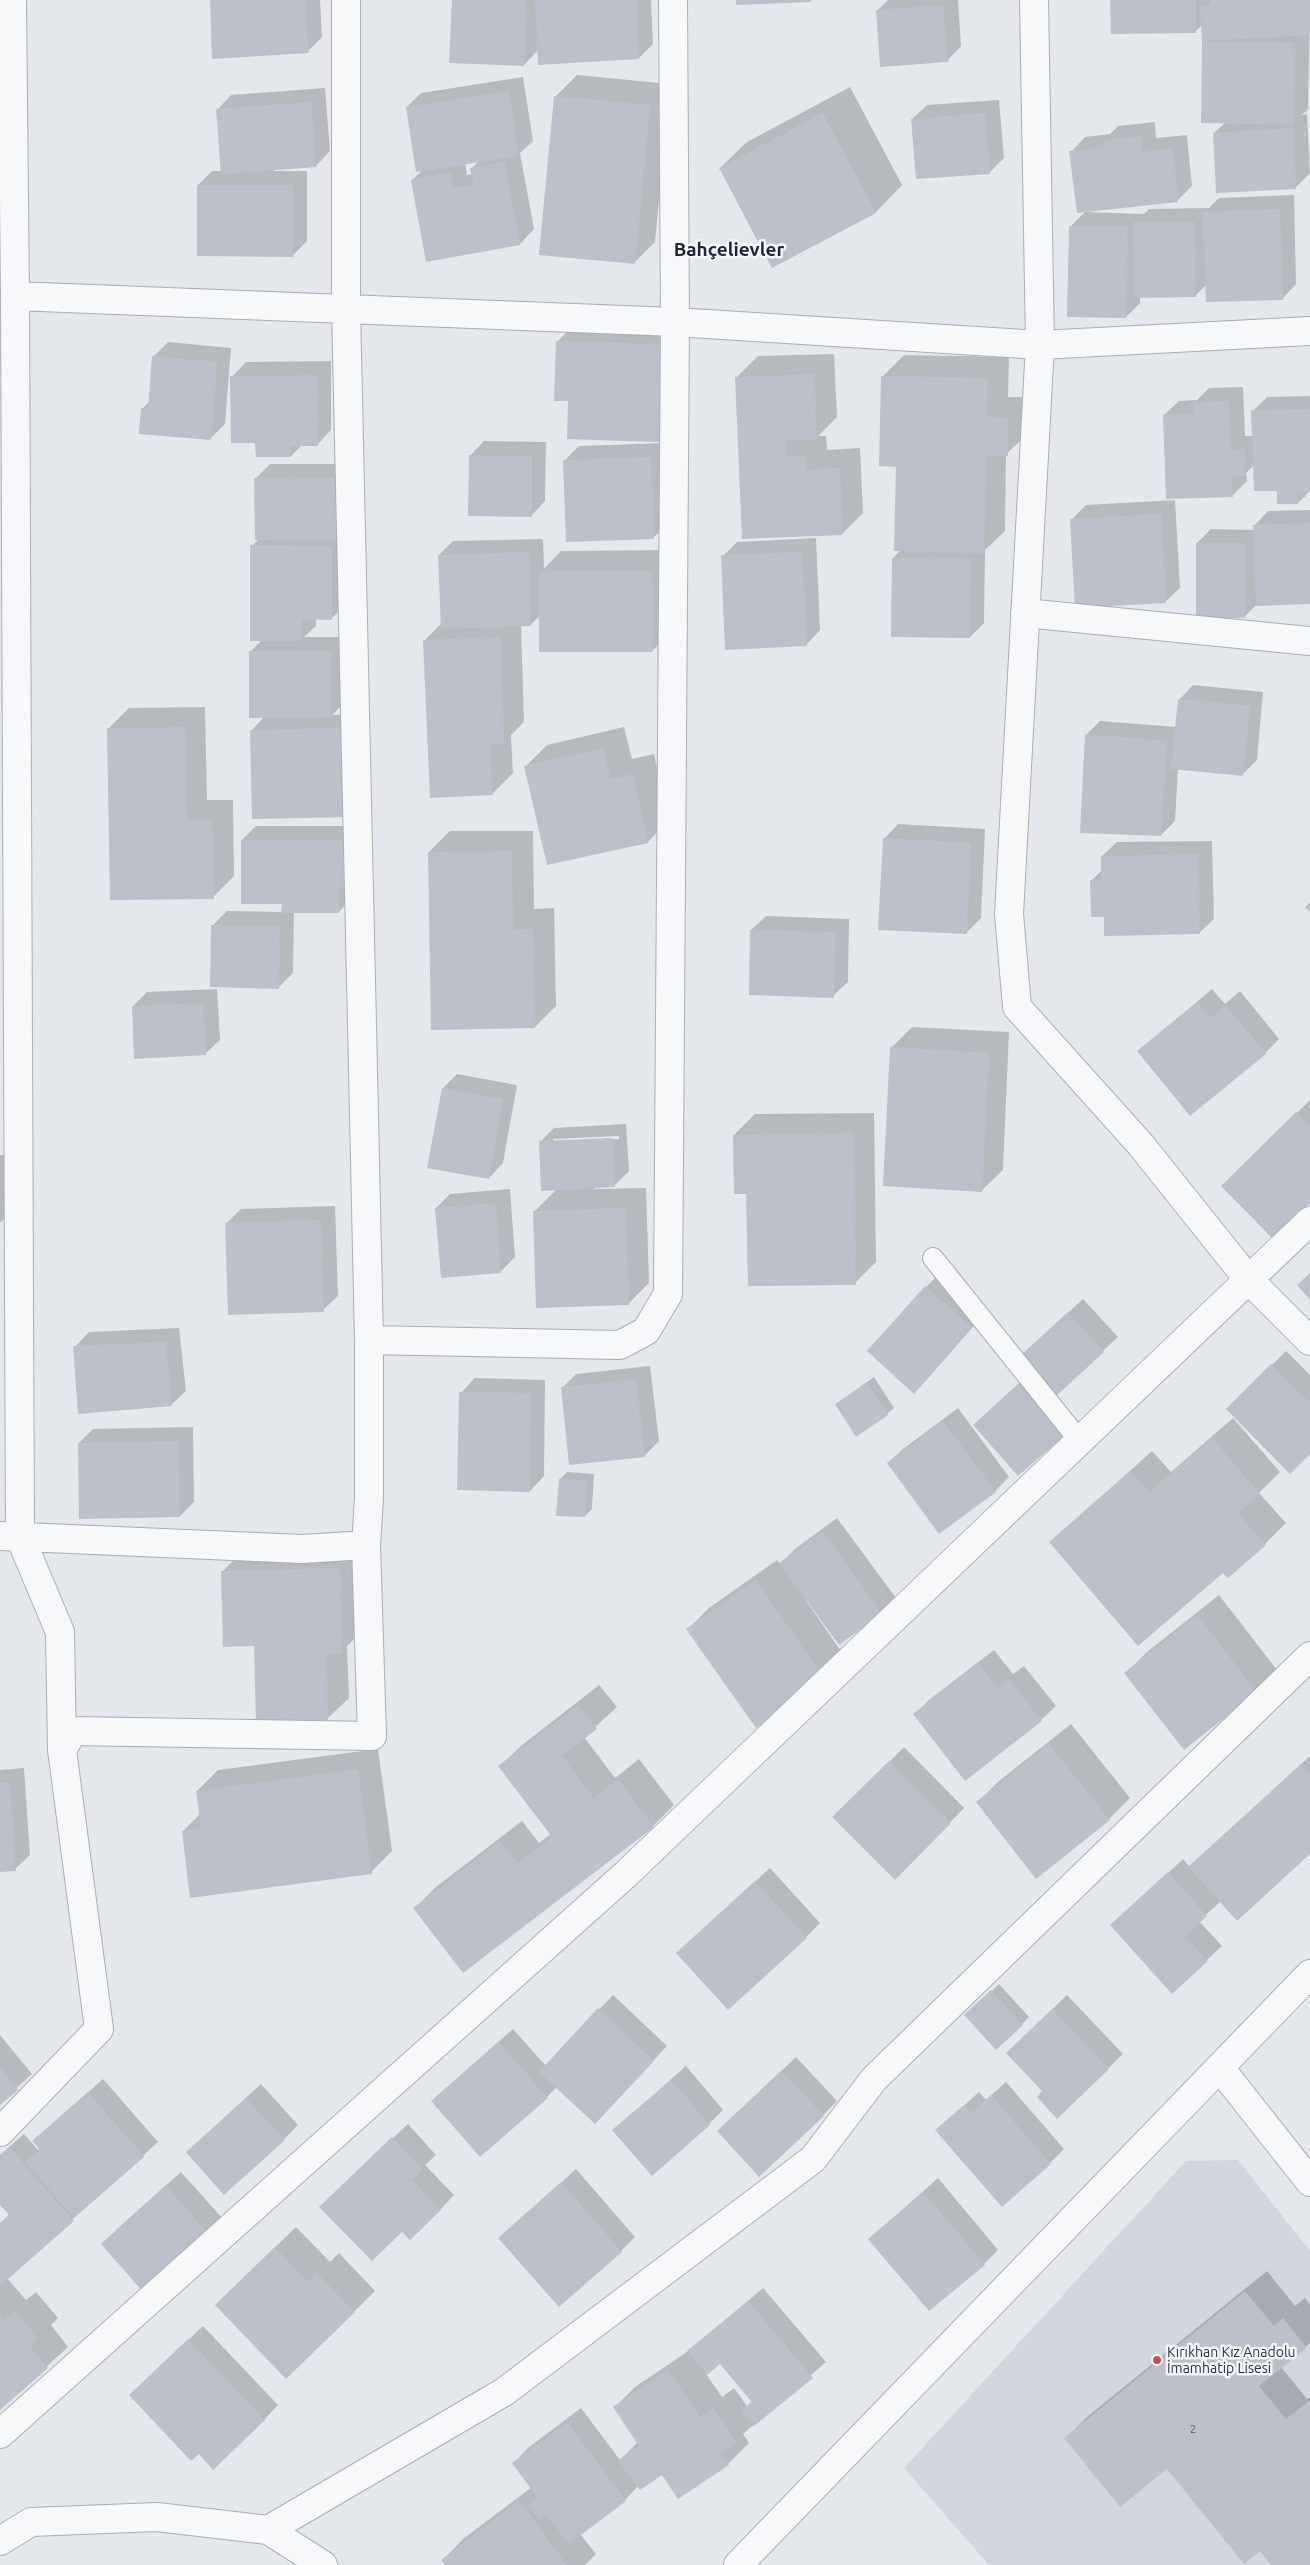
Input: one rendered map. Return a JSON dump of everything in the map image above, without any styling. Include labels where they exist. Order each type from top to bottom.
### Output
[{"type":"street","points":[[0,2132],[99,2029],[62,1750],[60,1632],[10,1537],[8,447],[15,296],[12,0]]},
{"type":"street","points":[[62,1750],[73,1731],[372,1736],[366,1546],[369,1498],[369,1340],[346,307],[346,0]]},
{"type":"street","points":[[369,1340],[620,1345],[646,1331],[668,1294],[675,322],[673,0]]},
{"type":"street","points":[[1034,0],[1040,345],[1009,914],[1017,1007],[1141,1145],[1248,1279],[1310,1341]]},
{"type":"street","points":[[15,296],[346,307],[675,322],[1040,345],[1310,331]]},
{"type":"street","points":[[1025,614],[1310,641]]},
{"type":"street","points":[[0,2434],[625,1875],[1310,1220]]},
{"type":"street","points":[[10,1537],[303,1549],[366,1546]]},
{"type":"street","points":[[268,2530],[504,2392],[813,2158],[874,2079],[1310,1656]]},
{"type":"street","points":[[738,2565],[1310,1974]]},
{"type":"street","points":[[1220,2068],[1310,2182]]},
{"type":"street","points":[[0,2542],[31,2522],[157,2517],[268,2530],[323,2565]]},
{"type":"lane","points":[[933,1258],[1080,1440]]},
{"type":"shaded area","name":"Kırıkhan Kız Anadolu İmamhatip Lisesi","points":[[1238,2160],[1310,2251],[1310,2565],[989,2565],[904,2468],[1186,2161]]},
{"type":"building","points":[[210,0],[305,0],[309,53],[212,59]]},
{"type":"building","points":[[452,0],[526,0],[524,66],[449,63]]},
{"type":"building","points":[[535,0],[636,0],[639,59],[538,65]]},
{"type":"building","points":[[736,0],[811,0],[811,2],[736,5]]},
{"type":"building","points":[[1110,0],[1196,0],[1196,33],[1111,34]]},
{"type":"building","points":[[1210,0],[1310,0],[1310,35],[1202,41],[1200,6],[1210,4]]},
{"type":"building","points":[[943,5],[948,62],[880,67],[876,10]]},
{"type":"building","points":[[1202,42],[1295,43],[1294,125],[1201,123]]},
{"type":"building","points":[[509,91],[519,156],[416,172],[406,107]]},
{"type":"building","points":[[554,96],[650,105],[635,264],[539,255]]},
{"type":"building","points":[[311,102],[316,167],[221,174],[216,109]]},
{"type":"building","points":[[823,113],[876,213],[772,268],[719,168]]},
{"type":"building","points":[[985,113],[990,174],[916,179],[911,119]]},
{"type":"building","points":[[1293,128],[1296,189],[1216,193],[1213,133]]},
{"type":"building","points":[[1141,136],[1142,152],[1173,148],[1178,202],[1077,213],[1069,151],[1103,147],[1103,140]]},
{"type":"building","points":[[505,162],[520,245],[426,262],[411,180],[450,172],[453,188],[473,185],[470,168]]},
{"type":"building","points":[[197,185],[293,185],[293,257],[197,256]]},
{"type":"building","points":[[1280,209],[1283,300],[1206,302],[1203,212]]},
{"type":"building","points":[[1133,222],[1195,222],[1196,297],[1134,298]]},
{"type":"building","points":[[1069,226],[1128,227],[1126,318],[1067,317]]},
{"type":"building","points":[[556,341],[663,344],[660,442],[567,439],[568,401],[554,401]]},
{"type":"building","points":[[152,356],[217,362],[211,440],[139,434],[141,408],[148,409]]},
{"type":"building","points":[[814,374],[817,439],[785,441],[786,457],[806,456],[806,470],[840,468],[842,535],[742,539],[735,377]]},
{"type":"building","points":[[317,375],[318,446],[291,446],[291,457],[256,457],[255,443],[231,443],[230,376]]},
{"type":"building","points":[[881,376],[988,378],[987,417],[1008,418],[1008,456],[986,455],[984,553],[894,551],[896,467],[879,466]]},
{"type":"building","points":[[1229,401],[1231,450],[1245,449],[1245,476],[1232,477],[1233,497],[1166,499],[1163,415],[1194,413],[1193,402]]},
{"type":"building","points":[[1310,409],[1310,492],[1297,493],[1298,504],[1277,504],[1277,491],[1254,491],[1251,410]]},
{"type":"building","points":[[469,455],[532,456],[532,517],[468,516]]},
{"type":"building","points":[[651,457],[654,539],[566,542],[563,460]]},
{"type":"building","points":[[342,477],[343,539],[255,540],[254,478]]},
{"type":"building","points":[[1161,514],[1166,603],[1075,608],[1070,519]]},
{"type":"building","points":[[1310,523],[1310,604],[1256,606],[1253,525]]},
{"type":"building","points":[[1196,543],[1245,543],[1245,618],[1196,618]]},
{"type":"building","points":[[250,545],[332,546],[332,620],[302,619],[302,641],[250,641]]},
{"type":"building","points":[[529,552],[531,626],[441,629],[438,555]]},
{"type":"building","points":[[802,552],[807,646],[725,650],[721,555]]},
{"type":"building","points":[[892,558],[971,559],[970,638],[891,637]]},
{"type":"building","points":[[539,571],[652,571],[653,652],[539,652]]},
{"type":"building","points":[[500,637],[504,744],[490,745],[493,795],[430,798],[423,640]]},
{"type":"building","points":[[249,651],[331,651],[331,717],[249,718]]},
{"type":"building","points":[[1178,699],[1250,706],[1243,776],[1171,769]]},
{"type":"building","points":[[185,727],[187,821],[212,821],[214,899],[110,900],[107,728]]},
{"type":"building","points":[[349,728],[350,817],[252,819],[250,730]]},
{"type":"building","points":[[1085,734],[1167,741],[1161,836],[1080,833]]},
{"type":"building","points":[[603,748],[611,779],[633,774],[648,843],[547,865],[524,766]]},
{"type":"building","points":[[883,838],[971,843],[967,934],[878,930]]},
{"type":"building","points":[[241,840],[348,840],[348,887],[339,887],[339,913],[281,913],[282,904],[241,904]]},
{"type":"building","points":[[512,851],[513,929],[533,929],[535,1028],[431,1030],[428,852]]},
{"type":"building","points":[[1198,854],[1200,934],[1104,936],[1104,917],[1091,917],[1090,880],[1101,880],[1101,856]]},
{"type":"building","points":[[1310,902],[1310,912],[1305,907]]},
{"type":"building","points":[[211,925],[280,926],[279,989],[210,987]]},
{"type":"building","points":[[750,930],[836,932],[834,998],[749,995]]},
{"type":"building","points":[[1197,1002],[1210,1018],[1226,1005],[1266,1054],[1190,1116],[1137,1051]]},
{"type":"building","points":[[203,1003],[206,1055],[134,1059],[132,1006]]},
{"type":"building","points":[[890,1047],[989,1053],[982,1192],[883,1186]]},
{"type":"building","points":[[442,1088],[503,1099],[489,1179],[427,1168]]},
{"type":"building","points":[[1296,1112],[1310,1126],[1310,1203],[1273,1239],[1221,1186]]},
{"type":"building","points":[[854,1133],[856,1285],[748,1286],[746,1194],[734,1194],[733,1135]]},
{"type":"building","points":[[612,1138],[615,1187],[541,1191],[539,1141]]},
{"type":"building","points":[[496,1203],[501,1273],[441,1278],[435,1208]]},
{"type":"building","points":[[626,1208],[629,1305],[536,1308],[533,1211]]},
{"type":"building","points":[[321,1220],[324,1312],[228,1315],[225,1223]]},
{"type":"building","points":[[1310,1273],[1310,1300],[1297,1285]]},
{"type":"building","points":[[925,1286],[972,1328],[914,1394],[867,1351]]},
{"type":"building","points":[[1068,1312],[1104,1352],[1055,1397],[1019,1357]]},
{"type":"building","points":[[166,1342],[172,1406],[78,1414],[73,1346]]},
{"type":"building","points":[[1271,1364],[1310,1403],[1310,1454],[1290,1474],[1226,1409]]},
{"type":"building","points":[[636,1380],[645,1457],[569,1465],[561,1387]]},
{"type":"building","points":[[867,1383],[888,1415],[856,1437],[835,1404]]},
{"type":"building","points":[[1018,1384],[1064,1436],[1018,1476],[973,1425]]},
{"type":"building","points":[[459,1392],[531,1393],[530,1492],[457,1490]]},
{"type":"building","points":[[943,1421],[996,1492],[939,1534],[887,1463]]},
{"type":"building","points":[[1212,1438],[1260,1494],[1238,1513],[1266,1545],[1228,1578],[1223,1573],[1138,1646],[1049,1542],[1130,1471],[1149,1492]]},
{"type":"building","points":[[179,1441],[180,1517],[79,1519],[78,1443]]},
{"type":"building","points":[[559,1479],[587,1481],[585,1517],[556,1516]]},
{"type":"building","points":[[823,1531],[882,1614],[839,1645],[779,1563]]},
{"type":"building","points":[[340,1568],[342,1653],[326,1654],[328,1720],[256,1722],[254,1646],[223,1647],[221,1571]]},
{"type":"building","points":[[756,1580],[825,1679],[756,1728],[686,1629]]},
{"type":"building","points":[[1197,1615],[1257,1692],[1184,1750],[1124,1673]]},
{"type":"building","points":[[979,1663],[998,1688],[1009,1679],[1042,1721],[965,1781],[913,1714]]},
{"type":"building","points":[[578,1705],[597,1729],[562,1756],[594,1798],[618,1779],[654,1827],[463,1973],[413,1908],[500,1841],[518,1863],[552,1837],[498,1766]]},
{"type":"building","points":[[1049,1744],[1110,1820],[1036,1879],[976,1802]]},
{"type":"building","points":[[889,1761],[951,1823],[895,1880],[832,1817]]},
{"type":"building","points":[[1301,1764],[1310,1774],[1310,1854],[1237,1921],[1188,1867]]},
{"type":"building","points":[[358,1769],[372,1874],[190,1898],[182,1831],[201,1828],[196,1791]]},
{"type":"building","points":[[10,1782],[16,1871],[0,1872],[0,1783]]},
{"type":"building","points":[[1168,1872],[1207,1916],[1185,1936],[1208,1961],[1172,1994],[1110,1925]]},
{"type":"building","points":[[755,1881],[807,1938],[728,2010],[676,1953]]},
{"type":"building","points":[[991,1990],[1023,2025],[996,2050],[964,2015]]},
{"type":"building","points":[[598,2008],[654,2061],[595,2124],[539,2072]]},
{"type":"building","points":[[1052,2009],[1109,2069],[1057,2119],[1037,2097],[1042,2091],[1006,2053]]},
{"type":"building","points":[[498,2042],[548,2098],[480,2157],[431,2101]]},
{"type":"building","points":[[0,2067],[18,2090],[0,2105]]},
{"type":"building","points":[[781,2071],[824,2116],[759,2177],[717,2131]]},
{"type":"building","points":[[671,2080],[710,2125],[652,2176],[612,2130]]},
{"type":"building","points":[[88,2092],[144,2157],[74,2218],[25,2162],[40,2149],[32,2141]]},
{"type":"building","points":[[991,2095],[1051,2164],[1002,2207],[935,2130],[964,2105],[971,2113]]},
{"type":"building","points":[[246,2098],[285,2140],[224,2195],[186,2152]]},
{"type":"building","points":[[392,2137],[423,2170],[412,2180],[441,2210],[410,2240],[402,2232],[372,2261],[319,2207]]},
{"type":"building","points":[[9,2147],[74,2221],[0,2286],[0,2223],[9,2215],[0,2205],[0,2155]]},
{"type":"building","points":[[561,2182],[622,2252],[559,2307],[498,2238]]},
{"type":"building","points":[[166,2185],[209,2234],[144,2293],[101,2244]]},
{"type":"building","points":[[923,2192],[985,2265],[929,2311],[868,2239]]},
{"type":"building","points":[[275,2247],[308,2282],[317,2273],[355,2312],[286,2379],[215,2305]]},
{"type":"building","name":"Kırıkhan Kız Anadolu İmamhatip Lisesi","points":[[1245,2291],[1274,2326],[1283,2318],[1307,2348],[1259,2386],[1286,2419],[1310,2400],[1310,2565],[1271,2565],[1260,2551],[1244,2564],[1167,2469],[1120,2507],[1064,2438]]},
{"type":"building","points":[[748,2301],[813,2378],[754,2426],[741,2411],[752,2402],[720,2364],[707,2375],[687,2351]]},
{"type":"building","points":[[15,2311],[38,2339],[30,2346],[48,2368],[0,2410],[0,2315],[4,2320]]},
{"type":"building","points":[[188,2339],[265,2420],[213,2470],[199,2454],[191,2461],[129,2395]]},
{"type":"building","points":[[668,2370],[700,2417],[713,2408],[737,2443],[721,2454],[729,2465],[678,2499],[662,2475],[640,2490],[618,2460],[639,2446],[613,2407]]},
{"type":"building","points":[[567,2422],[626,2501],[569,2544],[546,2514],[539,2519],[528,2505],[537,2497],[512,2463]]},
{"type":"building","points":[[519,2500],[567,2565],[445,2565],[441,2560]]},
{"type":"place","name":"Kırıkhan Kız Anadolu İmamhatip Lisesi","points":[[1157,2360]]},
{"type":"district","name":"Bahçelievler","points":[[729,250]]}]
